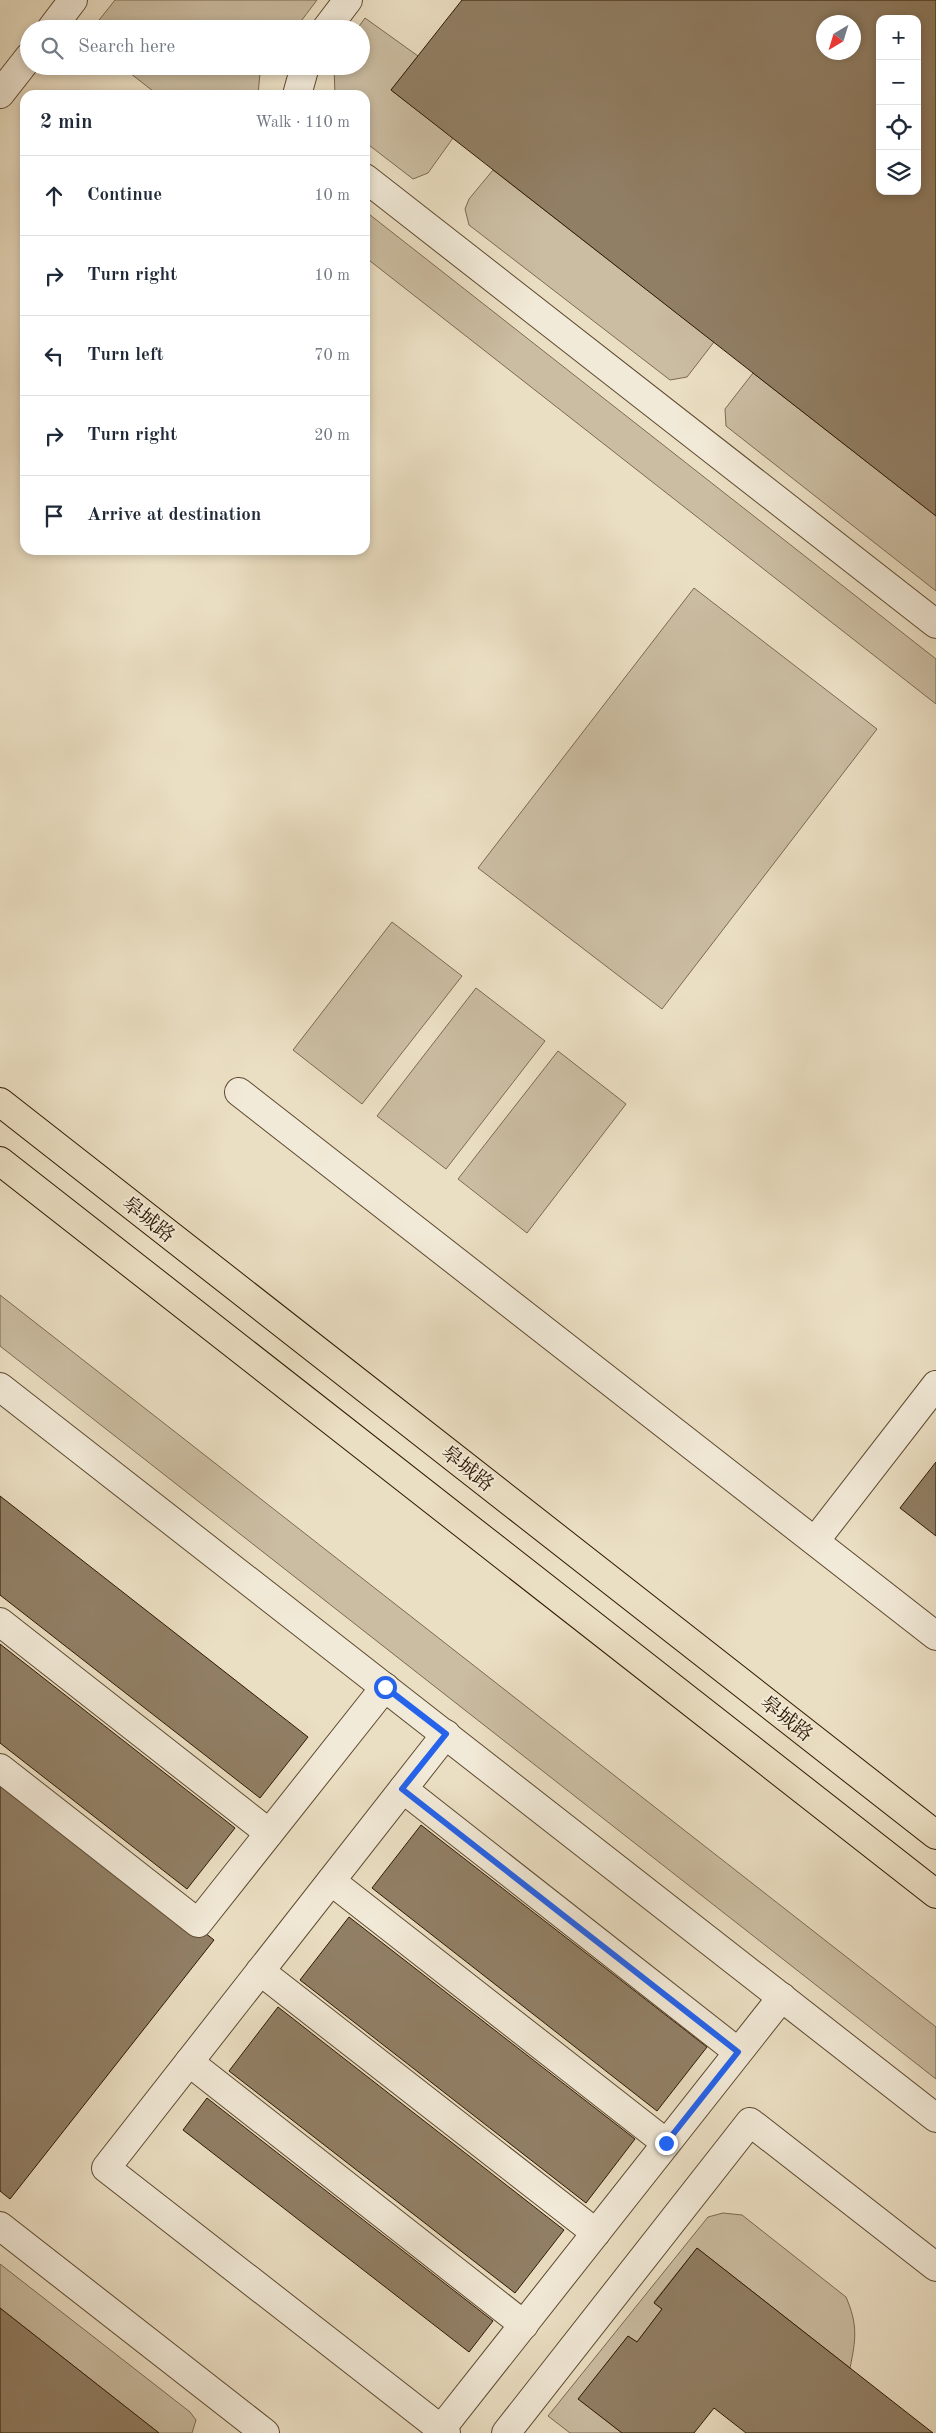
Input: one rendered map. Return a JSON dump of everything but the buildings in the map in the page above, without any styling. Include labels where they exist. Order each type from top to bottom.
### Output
[{"type":"main road","name":"皋城路","points":[[0,1102],[936,1835]]},
{"type":"main road","points":[[0,1161],[936,1894]]},
{"type":"lane","points":[[58,20],[73,0]]},
{"type":"lane","points":[[333,20],[348,0]]},
{"type":"lane","points":[[0,94],[20,68]]},
{"type":"lane","points":[[298,90],[303,75]]},
{"type":"lane","points":[[370,182],[936,624]]},
{"type":"lane","points":[[239,1092],[936,1636]]},
{"type":"lane","points":[[815,1541],[936,1385]]},
{"type":"lane","points":[[0,1387],[936,2118]]},
{"type":"lane","points":[[0,1622],[270,1833]]},
{"type":"lane","points":[[0,1768],[198,1922],[385,1687]]},
{"type":"lane","points":[[446,1734],[106,2168],[446,2433]]},
{"type":"lane","points":[[402,1789],[738,2052]]},
{"type":"lane","points":[[331,1881],[666,2143]]},
{"type":"lane","points":[[260,1971],[596,2233]]},
{"type":"lane","points":[[438,2433],[782,1997]]},
{"type":"lane","points":[[189,2062],[524,2325]]},
{"type":"lane","points":[[506,2433],[750,2122],[936,2267]]},
{"type":"lane","points":[[0,2226],[265,2433]]},
{"type":"shaded area","points":[[115,0],[317,0],[302,20],[99,20]]},
{"type":"shaded area","points":[[370,22],[418,56],[391,90],[453,138],[428,173],[413,179],[370,146],[370,90],[335,90],[334,75],[370,75]]},
{"type":"shaded area","points":[[132,75],[260,75],[258,90],[152,90]]},
{"type":"shaded area","points":[[493,170],[714,342],[687,377],[670,380],[469,225],[465,209],[469,199]]},
{"type":"shaded area","points":[[370,215],[936,659],[936,704],[370,261]]},
{"type":"shaded area","points":[[753,373],[936,516],[936,591],[726,426],[725,409]]},
{"type":"shaded area","points":[[694,588],[877,729],[662,1009],[478,868]]},
{"type":"shaded area","points":[[392,922],[462,976],[362,1104],[293,1050]]},
{"type":"shaded area","points":[[476,988],[545,1041],[446,1169],[377,1116]]},
{"type":"shaded area","points":[[558,1051],[626,1104],[527,1233],[458,1179]]},
{"type":"shaded area","points":[[0,1295],[936,2027],[936,2079],[0,1346]]},
{"type":"shaded area","points":[[723,2213],[742,2215],[846,2297],[853,2316],[855,2332],[850,2368],[697,2248],[654,2302],[662,2309],[637,2342],[628,2336],[579,2399],[622,2433],[570,2433],[548,2416],[708,2217]]},
{"type":"shaded area","points":[[0,2264],[190,2412],[196,2420],[192,2433],[159,2433],[0,2308]]},
{"type":"route","points":[[385,1687],[446,1734],[402,1789],[738,2052],[666,2143]]}]
